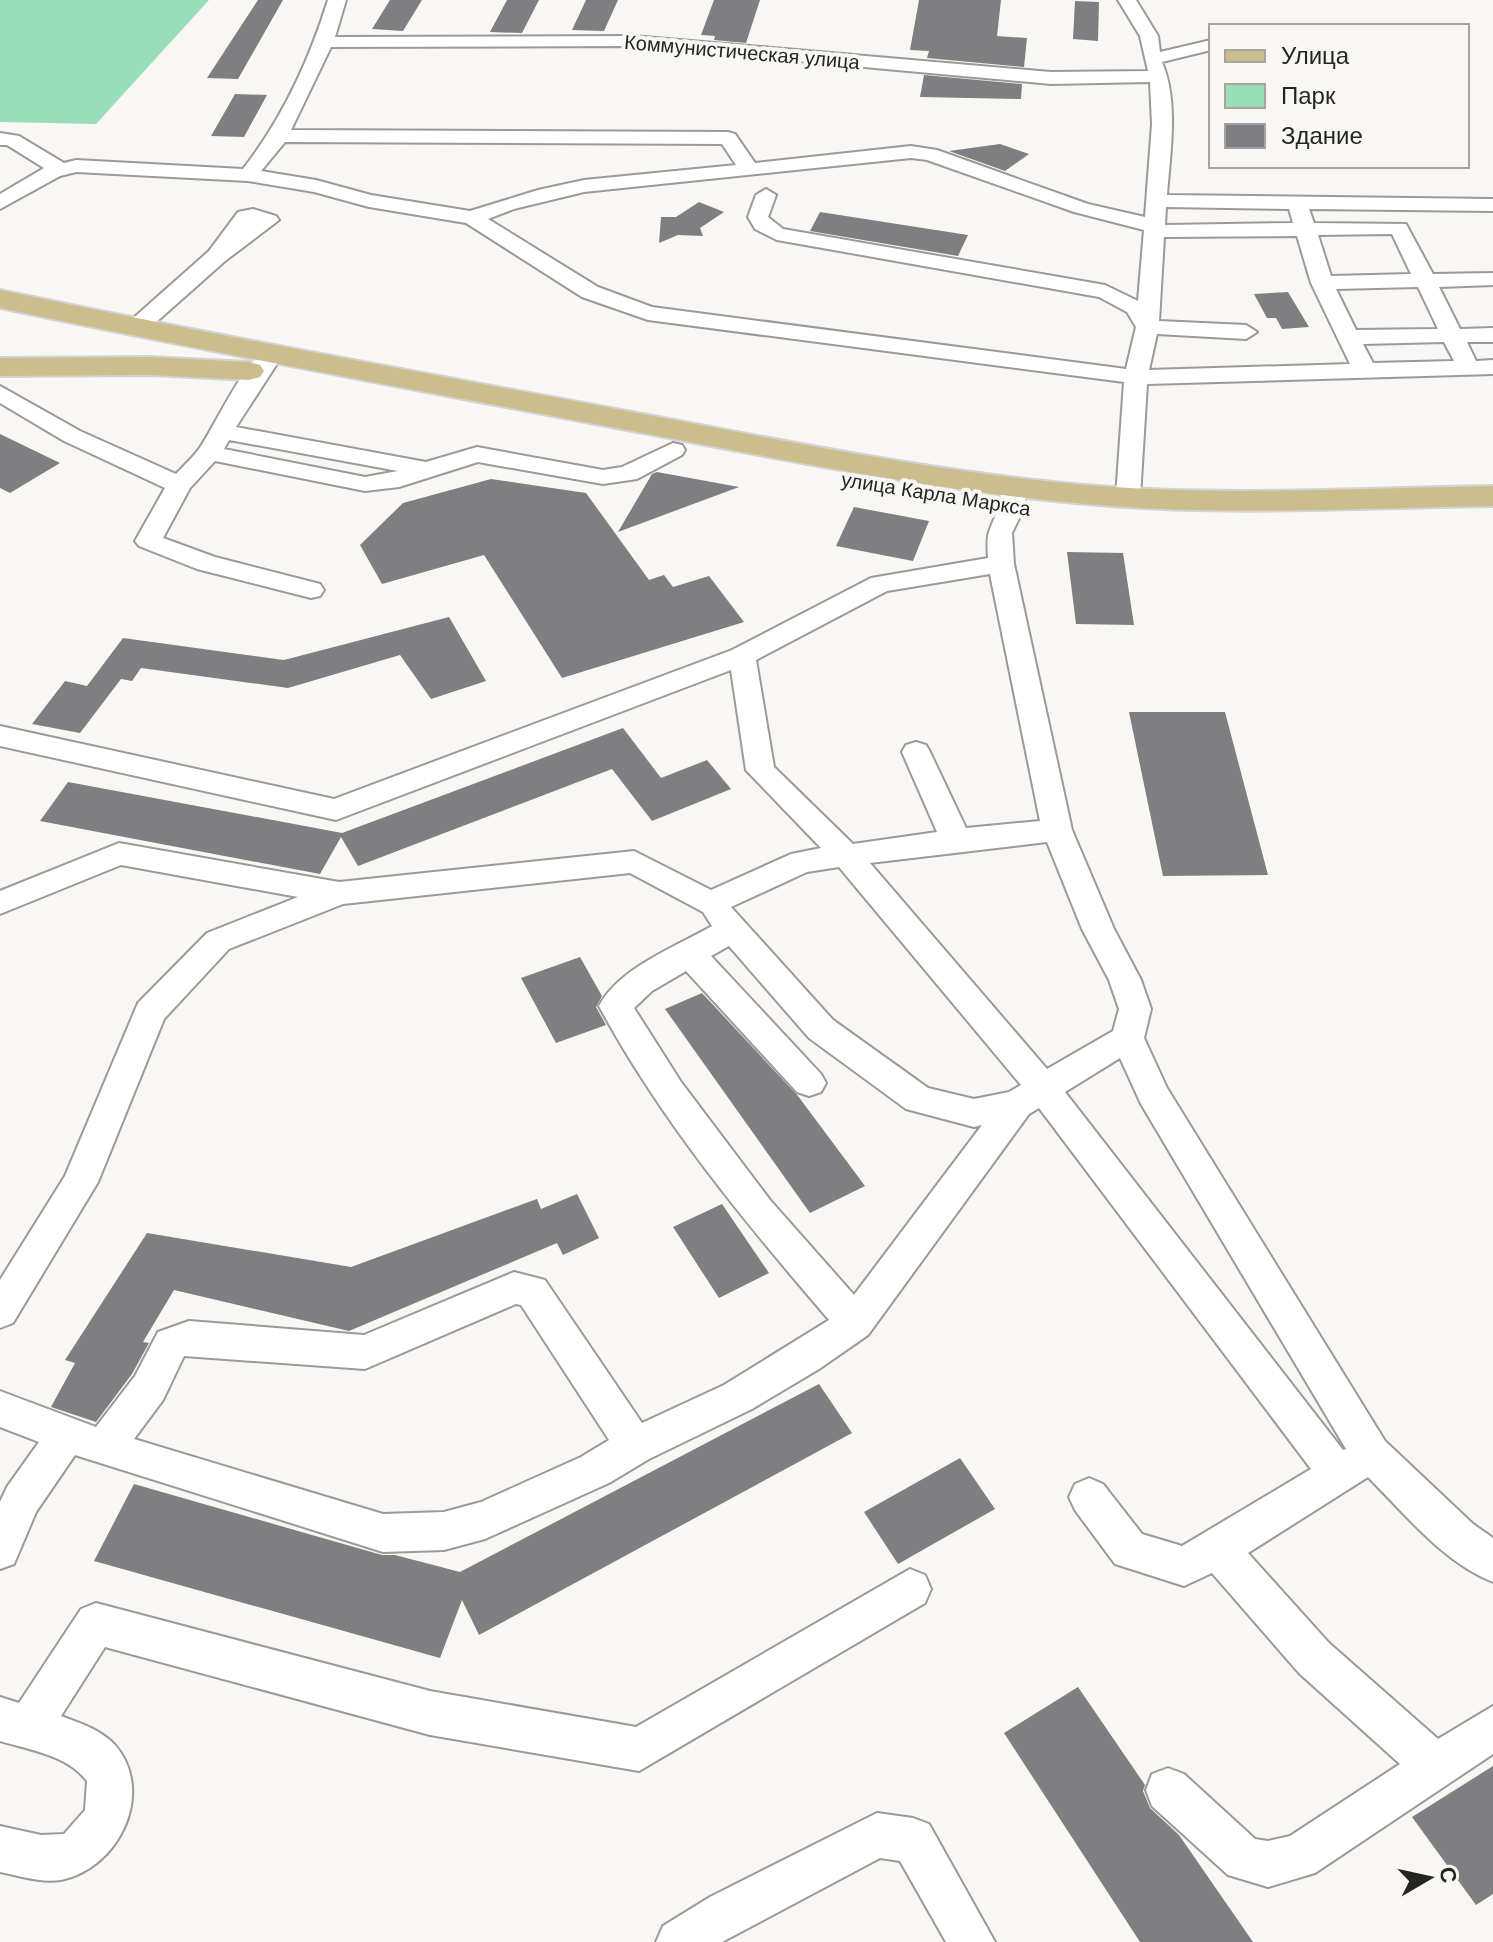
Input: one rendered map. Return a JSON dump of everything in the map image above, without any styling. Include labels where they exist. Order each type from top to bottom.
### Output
[{"type":"main road","points":[[0,299],[137,327],[266,362]]},
{"type":"main road","points":[[0,322],[394,384]]},
{"type":"main road","points":[[0,367],[266,362]]},
{"type":"main road","name":"улица Карла Маркса","points":[[394,384],[673,450],[1142,519],[1493,519]]},
{"type":"main road","name":"улица Карла Маркса","points":[[394,384],[677,430],[1013,498],[1228,500],[1493,496]]},
{"type":"street","points":[[248,175],[279,136],[324,42],[337,0]]},
{"type":"street","points":[[1127,0],[1149,36],[1162,124],[1147,327],[1136,377],[1128,497]]},
{"type":"street","name":"Коммунистическая улица","points":[[324,42],[633,41],[1051,78],[1156,67],[1209,46]]},
{"type":"street","points":[[279,136],[728,138],[748,168]]},
{"type":"street","points":[[0,139],[12,140],[60,169]]},
{"type":"street","points":[[472,218],[507,202],[702,171],[911,152],[930,154],[1081,208],[1154,229],[1399,228],[1468,367]]},
{"type":"street","points":[[0,203],[60,169],[91,165],[248,175],[316,186],[369,201],[472,218],[590,292],[648,313],[1136,377],[1493,367]]},
{"type":"street","points":[[766,195],[758,217],[762,225],[777,234],[1105,292],[1135,308],[1147,327]]},
{"type":"street","points":[[1157,201],[1493,205]]},
{"type":"street","points":[[1297,202],[1322,283],[1364,369]]},
{"type":"street","points":[[137,327],[217,256]]},
{"type":"street","points":[[1322,283],[1493,279]]},
{"type":"street","points":[[1147,327],[1246,332]]},
{"type":"street","points":[[1349,337],[1493,335]]},
{"type":"street","points":[[266,362],[216,442],[179,485],[148,541],[206,563],[311,590]]},
{"type":"street","points":[[0,393],[72,436],[179,485]]},
{"type":"street","points":[[216,442],[365,484],[390,482],[477,454],[603,477],[628,474],[673,450]]},
{"type":"street","points":[[1013,498],[999,533],[1001,564],[1057,830],[1098,929],[1125,980],[1135,1009],[1127,1038],[1153,1094],[1354,1464]]},
{"type":"street","points":[[0,736],[336,810],[742,656],[880,584],[1001,564]]},
{"type":"street","points":[[742,656],[760,770],[847,856],[1030,1096],[1354,1464],[1493,1562]]},
{"type":"street","points":[[916,752],[956,840]]},
{"type":"street","points":[[710,903],[802,862],[956,840],[1057,830]]},
{"type":"street","points":[[0,903],[119,854],[339,893]]},
{"type":"street","points":[[0,1312],[80,1182],[150,1012],[218,941],[339,893],[634,862],[710,903],[821,1029],[918,1099],[974,1113],[1030,1096],[1127,1038]]},
{"type":"street","points":[[731,930],[641,982],[615,1006],[669,1092],[757,1211],[855,1323]]},
{"type":"street","points":[[690,954],[809,1083]]},
{"type":"street","points":[[0,1409],[104,1448],[383,1533],[444,1531],[485,1520],[595,1470],[635,1446],[738,1397],[806,1357],[855,1323],[1030,1096]]},
{"type":"street","points":[[104,1448],[149,1388],[171,1344],[189,1338],[365,1352],[514,1288],[532,1291],[635,1446]]},
{"type":"street","points":[[0,1550],[21,1500],[67,1435]]},
{"type":"street","points":[[1089,1497],[1129,1550],[1184,1566],[1218,1549],[1354,1464]]},
{"type":"street","points":[[1218,1549],[1314,1658],[1435,1766]]},
{"type":"street","points":[[0,1849],[41,1859],[68,1856],[85,1847],[102,1827],[109,1808],[110,1789],[104,1767],[87,1751],[14,1723],[96,1624],[430,1713],[639,1749],[910,1589]]},
{"type":"street","points":[[1168,1790],[1244,1859],[1268,1864],[1299,1857],[1493,1728]]},
{"type":"street","points":[[679,1942],[726,1913],[877,1835],[913,1840],[972,1942]]},
{"type":"green space","points":[[0,0],[209,0],[96,124],[0,122]]},
{"type":"building","points":[[258,0],[283,0],[238,79],[207,78]]},
{"type":"building","points":[[390,0],[422,0],[403,31],[372,29]]},
{"type":"building","points":[[507,0],[539,0],[522,33],[490,32]]},
{"type":"building","points":[[586,0],[618,0],[604,31],[572,30]]},
{"type":"building","points":[[714,0],[760,0],[746,43],[714,40],[715,36],[701,35]]},
{"type":"building","points":[[919,0],[1001,0],[997,36],[1027,38],[1024,67],[927,58],[929,51],[910,50]]},
{"type":"building","points":[[1075,1],[1099,2],[1098,41],[1073,39]]},
{"type":"building","points":[[924,75],[1022,84],[1021,99],[920,97]]},
{"type":"building","points":[[235,94],[267,95],[244,137],[211,136]]},
{"type":"building","points":[[1000,144],[1029,154],[1005,171],[949,151]]},
{"type":"building","points":[[699,202],[724,212],[700,228],[703,236],[678,235],[659,243],[661,217],[676,217]]},
{"type":"building","points":[[820,212],[968,235],[958,256],[810,231]]},
{"type":"building","points":[[1288,292],[1309,327],[1282,329],[1276,318],[1267,318],[1254,294]]},
{"type":"building","points":[[0,434],[60,463],[10,493],[0,488]]},
{"type":"building","points":[[657,472],[739,487],[618,532],[652,474]]},
{"type":"building","points":[[491,479],[586,493],[649,580],[664,575],[673,587],[709,576],[744,622],[562,678],[484,555],[382,584],[360,545],[403,503]]},
{"type":"building","points":[[854,507],[929,521],[913,561],[836,546]]},
{"type":"building","points":[[1067,552],[1123,553],[1134,625],[1076,624]]},
{"type":"building","points":[[449,617],[486,681],[431,699],[400,655],[288,688],[141,668],[132,681],[121,679],[80,733],[32,724],[65,681],[87,686],[123,638],[284,660]]},
{"type":"building","points":[[1129,712],[1225,712],[1268,875],[1163,876]]},
{"type":"building","points":[[623,728],[661,778],[707,760],[731,789],[652,821],[612,769],[358,866],[341,837],[320,874],[40,821],[68,782],[342,833]]},
{"type":"building","points":[[580,957],[602,996],[596,1007],[606,1025],[556,1043],[521,978]]},
{"type":"building","points":[[702,993],[798,1096],[865,1186],[810,1213],[665,1009]]},
{"type":"building","points":[[577,1194],[599,1238],[563,1255],[557,1243],[349,1331],[174,1290],[143,1342],[149,1343],[132,1374],[96,1422],[51,1407],[75,1363],[65,1360],[147,1233],[351,1267],[537,1199],[541,1209]]},
{"type":"building","points":[[722,1204],[769,1273],[719,1298],[673,1227]]},
{"type":"building","points":[[819,1384],[852,1433],[479,1635],[462,1600],[440,1658],[94,1561],[134,1484],[382,1555],[395,1555],[460,1572]]},
{"type":"building","points":[[960,1458],[995,1509],[898,1564],[864,1512]]},
{"type":"building","points":[[1078,1687],[1145,1785],[1143,1791],[1150,1808],[1179,1835],[1253,1942],[1140,1942],[1004,1733]]},
{"type":"building","points":[[1493,1766],[1493,1894],[1476,1905],[1412,1817]]}]
